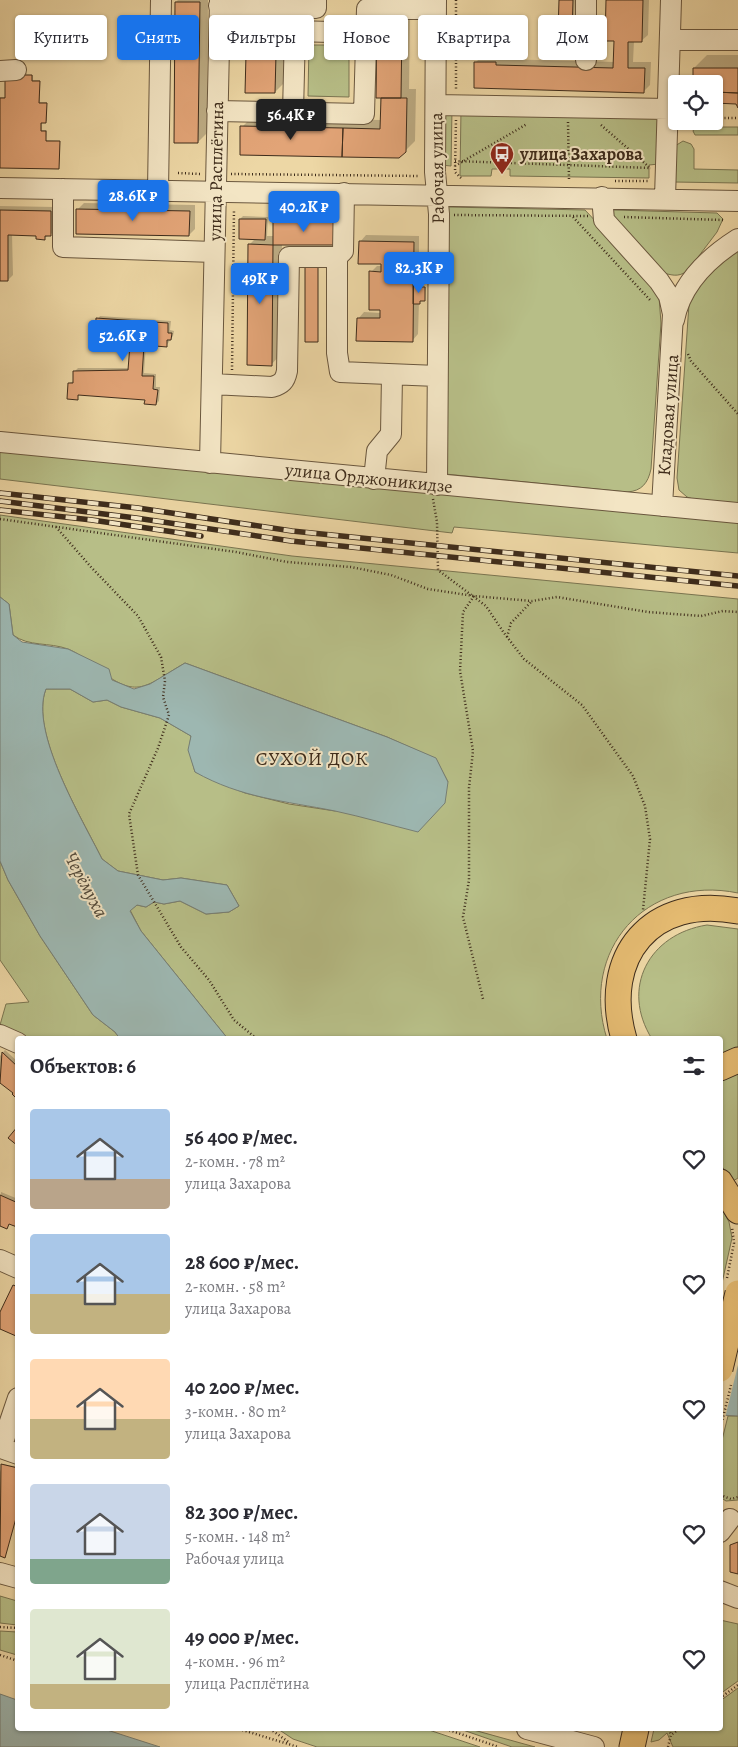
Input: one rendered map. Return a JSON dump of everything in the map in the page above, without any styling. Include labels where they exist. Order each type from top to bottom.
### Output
[{"type":"main road","points":[[624,1036],[618,1003],[620,975],[634,946],[653,925],[666,917],[694,908],[709,907],[738,911]]},
{"type":"main road","points":[[620,975],[623,1012],[634,1036]]},
{"type":"main road","points":[[723,1067],[738,1060]]},
{"type":"main road","points":[[723,1187],[736,1207]]},
{"type":"main road","points":[[726,1376],[732,1288]]},
{"type":"main road","points":[[632,1747],[636,1731]]},
{"type":"street","points":[[158,182],[161,0]]},
{"type":"street","points":[[220,3],[316,8],[316,0]]},
{"type":"street","points":[[586,0],[586,15]]},
{"type":"street","points":[[669,75],[670,0]]},
{"type":"street","name":"улица Расплётина","points":[[210,463],[220,3]]},
{"type":"street","points":[[367,15],[367,9],[436,5]]},
{"type":"street","name":"Рабочая улица","points":[[434,485],[439,214],[435,172],[436,5]]},
{"type":"street","points":[[293,112],[295,31],[324,32]]},
{"type":"street","points":[[670,40],[738,40]]},
{"type":"street","points":[[217,111],[364,114],[365,60]]},
{"type":"street","points":[[436,105],[668,109],[662,181]]},
{"type":"street","points":[[0,188],[63,189],[158,182],[216,183],[344,193],[437,195],[604,189],[662,181],[738,201]]},
{"type":"street","points":[[63,189],[63,248],[214,252]]},
{"type":"street","points":[[604,189],[604,220],[661,279],[675,283],[688,280],[722,249],[738,239]]},
{"type":"street","points":[[344,193],[343,251],[337,258],[337,353],[340,372],[437,376]]},
{"type":"street","points":[[212,384],[272,387],[281,384],[285,380],[289,257],[337,258]]},
{"type":"street","points":[[653,272],[669,296],[674,324]]},
{"type":"street","points":[[674,324],[683,294],[699,272]]},
{"type":"street","name":"Кладовая улица","points":[[662,506],[674,324]]},
{"type":"street","points":[[374,479],[377,451],[391,434],[392,375]]},
{"type":"street","name":"улица Орджоникидзе","points":[[0,442],[738,513]]},
{"type":"street","points":[[0,1035],[15,1042]]},
{"type":"street","points":[[0,1260],[15,1267]]},
{"type":"street","points":[[6,1450],[15,1411]]},
{"type":"street","points":[[0,1573],[15,1577]]},
{"type":"street","points":[[539,1731],[591,1740]]},
{"type":"path","points":[[456,0],[455,166],[458,177],[471,179]]},
{"type":"path","points":[[574,107],[568,165],[569,180],[578,181]]},
{"type":"path","points":[[574,107],[650,168],[662,181]]},
{"type":"path","points":[[723,118],[738,118]]},
{"type":"path","points":[[455,166],[528,123]]},
{"type":"path","points":[[455,161],[650,168],[662,181]]},
{"type":"path","points":[[158,182],[216,183],[420,176],[424,172]]},
{"type":"path","points":[[604,189],[662,181]]},
{"type":"path","points":[[232,385],[234,210]]},
{"type":"path","points":[[434,485],[438,570],[486,606],[524,659],[582,705],[633,776],[645,806],[650,839],[649,864],[642,918]]},
{"type":"path","points":[[0,519],[236,552],[287,562],[351,567],[391,574],[428,589],[474,596],[532,601],[557,597],[648,612],[701,616],[723,611],[738,612]]},
{"type":"path","points":[[56,527],[91,568],[138,616],[161,657],[165,681],[163,697],[168,715],[158,748],[129,814],[138,875],[181,947],[209,980],[234,1020],[253,1036]]},
{"type":"path","points":[[474,596],[464,612],[460,671],[473,751],[469,788],[468,880],[463,917],[483,999]]},
{"type":"path","points":[[507,637],[511,622],[532,601]]},
{"type":"path","points":[[732,1288],[734,1238],[724,1208],[736,1207]]},
{"type":"path","points":[[723,1403],[726,1376]]},
{"type":"path","points":[[723,1496],[732,1499],[738,1497]]},
{"type":"path","points":[[0,1627],[15,1628]]},
{"type":"path","points":[[0,1655],[15,1660]]},
{"type":"path","points":[[723,1696],[738,1685]]},
{"type":"path","points":[[246,1731],[298,1747]]},
{"type":"path","points":[[273,1731],[293,1745]]},
{"type":"path","points":[[452,1731],[499,1747]]},
{"type":"path","points":[[668,1747],[671,1735],[670,1731]]},
{"type":"path","points":[[671,1735],[676,1731]]},
{"type":"green space","points":[[314,45],[324,45],[324,60],[349,60],[349,97],[308,96],[309,60],[314,60]]},
{"type":"green space","points":[[441,108],[452,109],[451,166],[441,165]]},
{"type":"green space","points":[[461,110],[659,113],[659,164],[649,165],[649,178],[510,176],[510,169],[492,169],[491,176],[460,176]]},
{"type":"green space","points":[[723,127],[738,127],[738,135],[695,135],[693,131],[723,130]]},
{"type":"green space","points":[[683,141],[691,144],[694,149],[694,169],[738,170],[738,183],[674,182],[675,146]]},
{"type":"green space","points":[[448,207],[585,210],[648,277],[659,297],[661,323],[651,469],[646,482],[640,488],[627,492],[445,474]]},
{"type":"green space","points":[[613,210],[717,213],[723,219],[717,232],[689,269],[680,275],[674,275],[664,273],[610,213]]},
{"type":"green space","points":[[738,249],[738,503],[693,499],[687,497],[679,490],[677,478],[689,304],[705,277]]},
{"type":"green space","points":[[0,448],[738,522],[738,553],[454,527],[452,533],[0,479]]},
{"type":"green space","points":[[0,515],[292,556],[738,599],[738,893],[705,890],[675,895],[649,907],[627,926],[612,949],[603,976],[601,1006],[606,1036],[226,1036],[141,931],[130,910],[137,905],[146,907],[154,902],[164,904],[180,901],[206,914],[229,912],[239,906],[227,885],[181,878],[163,880],[118,871],[102,859],[71,799],[51,751],[45,728],[43,707],[46,689],[70,689],[93,702],[107,700],[121,707],[160,718],[191,736],[189,750],[195,772],[245,793],[289,804],[335,811],[448,782],[436,759],[387,737],[185,663],[160,678],[141,686],[132,687],[122,684],[68,649],[32,643],[13,635],[9,604],[0,597]]},
{"type":"green space","points":[[0,861],[8,880],[40,936],[93,1015],[118,1036],[23,1036],[0,1025],[6,1004],[29,1002],[0,960]]},
{"type":"green space","points":[[707,925],[738,929],[738,1048],[723,1056],[723,1036],[651,1036],[643,1020],[639,1001],[640,983],[646,966],[669,939],[687,930]]},
{"type":"green space","points":[[738,1071],[738,1178],[733,1181],[723,1168],[723,1077]]},
{"type":"green space","points":[[723,1211],[729,1222],[732,1238],[723,1278]]},
{"type":"green space","points":[[728,1416],[738,1416],[738,1500],[726,1501],[723,1499],[723,1436]]},
{"type":"green space","points":[[0,1596],[15,1600],[15,1625],[0,1623]]},
{"type":"green space","points":[[723,1621],[738,1624],[738,1681],[723,1692]]},
{"type":"green space","points":[[0,1631],[15,1632],[15,1654],[0,1650]]},
{"type":"green space","points":[[738,1688],[738,1747],[673,1747],[667,1733],[659,1740],[651,1742],[654,1731],[723,1731],[723,1699]]},
{"type":"green space","points":[[281,1731],[432,1731],[480,1747],[317,1747],[293,1739]]},
{"type":"green space","points":[[466,1731],[477,1731],[535,1747],[512,1747]]},
{"type":"water","name":"Черёмуха","points":[[0,597],[9,604],[13,635],[22,642],[68,649],[109,669],[112,680],[134,689],[150,684],[185,663],[387,737],[436,758],[448,782],[445,803],[418,832],[335,811],[264,798],[229,788],[195,772],[188,750],[191,736],[160,718],[121,707],[107,700],[93,702],[70,689],[46,689],[43,707],[45,728],[51,751],[71,799],[102,859],[118,871],[163,880],[181,878],[227,885],[239,906],[229,912],[206,914],[180,901],[164,904],[154,902],[146,907],[137,905],[130,911],[141,931],[226,1036],[118,1036],[93,1015],[40,936],[8,880],[0,861]]},
{"type":"water","points":[[738,1346],[738,1416],[723,1415],[723,1404]]},
{"type":"water","points":[[0,1694],[15,1699],[15,1731],[110,1731],[160,1747],[0,1747]]},
{"type":"pier","points":[[738,1343],[738,1365],[725,1418],[723,1418],[723,1345]]},
{"type":"building","points":[[559,0],[573,0],[573,15],[559,15]]},
{"type":"building","points":[[606,0],[643,0],[642,42],[628,42],[628,68],[645,68],[644,93],[474,88],[474,62],[496,62],[496,65],[613,68],[614,41],[607,41]]},
{"type":"building","points":[[175,2],[200,2],[198,143],[174,143],[175,60],[199,60],[199,15],[175,15]]},
{"type":"building","points":[[246,60],[276,60],[275,93],[245,93]]},
{"type":"building","points":[[377,60],[402,60],[401,98],[376,98]]},
{"type":"building","points":[[693,68],[738,68],[738,93],[723,92],[723,75],[693,75]]},
{"type":"building","points":[[5,75],[32,75],[32,81],[40,81],[39,103],[47,103],[46,123],[41,123],[41,131],[46,131],[46,141],[60,141],[59,169],[0,168],[0,98],[5,98]]},
{"type":"building","points":[[723,92],[738,93],[738,108],[736,104],[723,103]]},
{"type":"building","points":[[381,98],[407,98],[406,152],[399,158],[342,157],[343,128],[380,129]]},
{"type":"building","points":[[240,126],[343,128],[342,157],[240,155]]},
{"type":"building","points":[[76,209],[190,211],[189,236],[76,234]]},
{"type":"building","points":[[0,210],[51,211],[51,236],[45,236],[45,240],[36,239],[36,236],[8,235],[8,281],[0,281]]},
{"type":"building","points":[[239,219],[266,219],[265,240],[239,239]]},
{"type":"building","points":[[273,221],[335,221],[335,245],[273,245]]},
{"type":"building","points":[[359,241],[414,242],[413,342],[356,341],[357,318],[380,318],[380,310],[369,310],[369,271],[381,272],[381,264],[358,264]]},
{"type":"building","points":[[248,244],[273,245],[272,366],[247,365]]},
{"type":"building","points":[[305,264],[318,264],[318,342],[305,342]]},
{"type":"building","points":[[413,284],[421,284],[421,287],[425,287],[425,301],[420,301],[420,304],[413,304]]},
{"type":"building","points":[[96,318],[168,323],[168,333],[172,333],[171,340],[167,340],[167,347],[144,345],[142,376],[154,376],[153,389],[158,390],[156,405],[144,404],[145,400],[78,395],[78,400],[67,399],[68,383],[73,383],[73,371],[128,370],[130,344],[95,342]]},
{"type":"building","points":[[2,1052],[15,1064],[15,1097],[13,1093],[0,1083]]},
{"type":"building","points":[[15,1130],[15,1144],[8,1138]]},
{"type":"building","points":[[0,1195],[15,1202],[15,1226],[9,1224],[7,1229],[0,1226]]},
{"type":"building","points":[[13,1285],[15,1286],[15,1336],[0,1329],[0,1312]]},
{"type":"building","points":[[1,1464],[15,1467],[15,1522],[5,1558],[0,1556]]},
{"type":"building","points":[[738,1542],[738,1574],[730,1572],[730,1545]]},
{"type":"railway","points":[[0,493],[138,508],[292,531],[738,576]]},
{"type":"railway","points":[[0,501],[136,518],[291,541],[738,586]]},
{"type":"railway","points":[[0,510],[92,520],[201,536]]},
{"type":"place","name":"улица Захарова","points":[[502,175]]},
{"type":"district","name":"СУХОЙ ДОК","points":[[312,759]]}]
